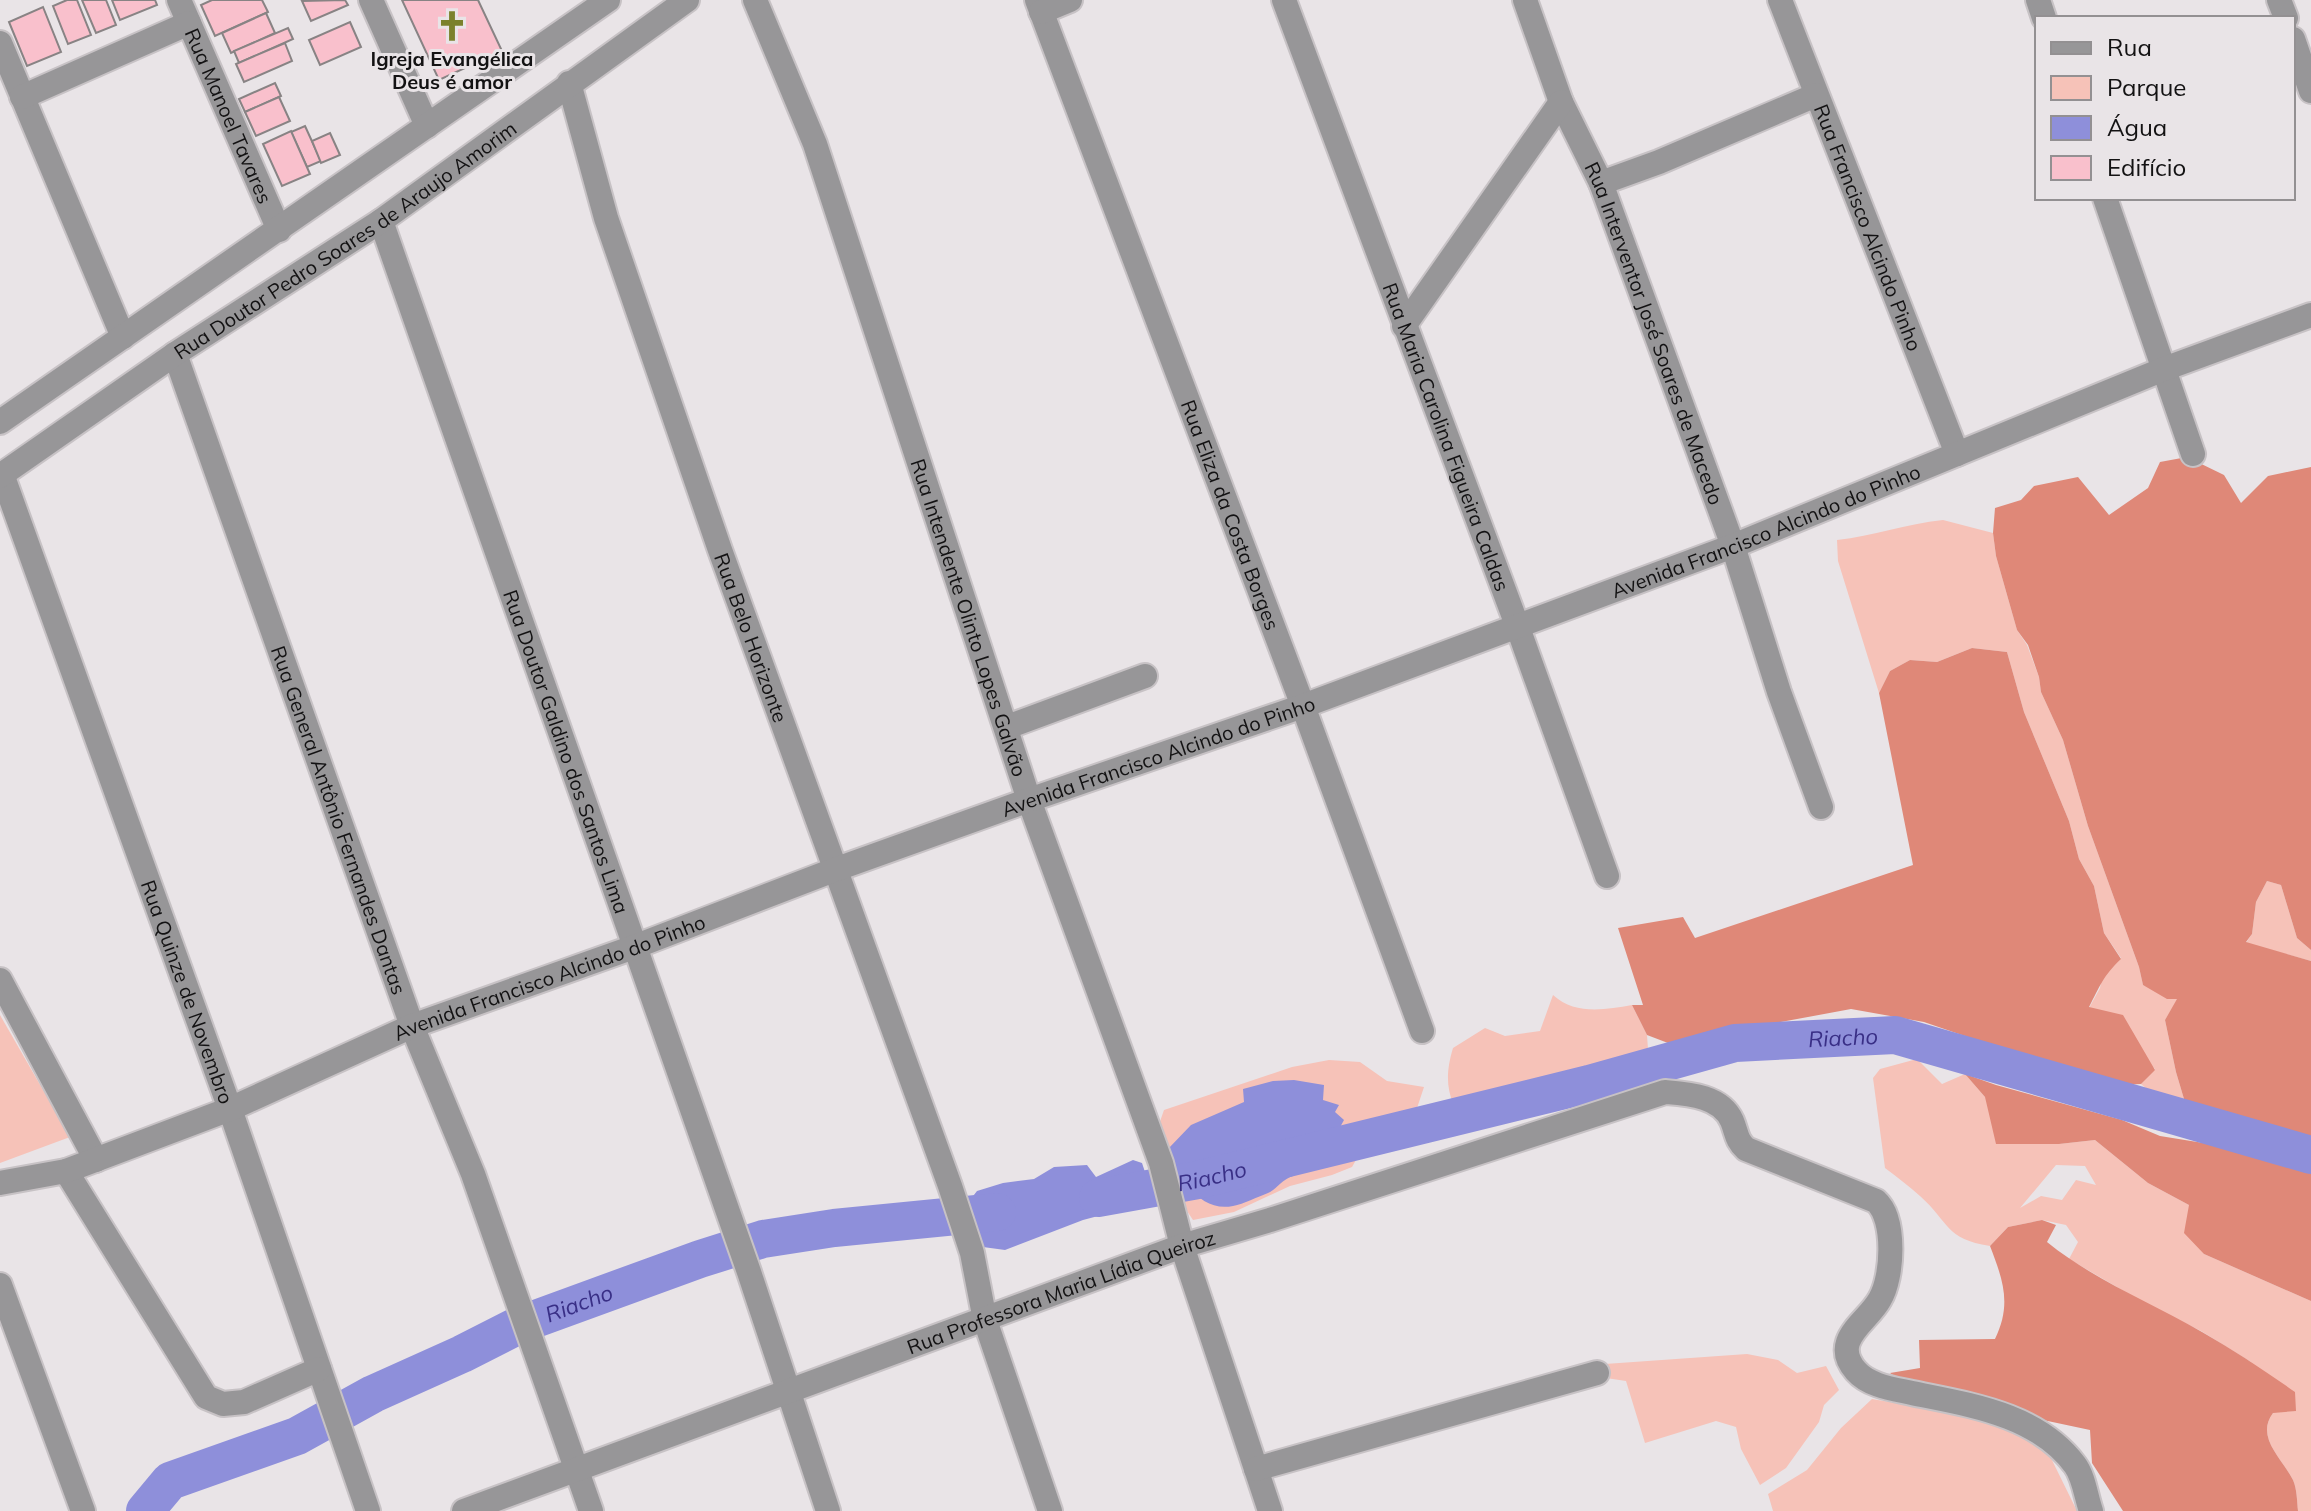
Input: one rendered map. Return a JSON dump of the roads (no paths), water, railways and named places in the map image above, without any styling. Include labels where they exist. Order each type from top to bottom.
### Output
[{"type":"street","name":"Rua Manoel Tavares","points":[[179,0],[279,230]]},
{"type":"street","points":[[371,0],[427,126]]},
{"type":"street","points":[[0,422],[608,0]]},
{"type":"street","name":"Rua Intendente Olinto Lopes Galvão","points":[[755,0],[815,144],[1029,800],[1161,1163],[1182,1246],[1270,1511]]},
{"type":"street","points":[[1039,6],[1070,0]]},
{"type":"street","name":"Rua Maria Carolina Figueira Caldas","points":[[1284,0],[1607,876]]},
{"type":"street","name":"Rua Interventor José Soares de Macedo","points":[[1525,0],[1561,102],[1601,183],[1733,546],[1779,692],[1821,807]]},
{"type":"street","name":"Rua Francisco Alcindo Pinho","points":[[1780,0],[1957,454]]},
{"type":"street","name":"Rua Doutor Pedro Soares de Araujo Amorim","points":[[1,475],[175,354],[381,221],[676,3]]},
{"type":"street","name":"Rua Eliza da Costa Borges","points":[[1039,6],[1422,1031]]},
{"type":"street","points":[[22,97],[189,23]]},
{"type":"street","points":[[0,43],[123,337]]},
{"type":"street","points":[[2295,45],[2311,91]]},
{"type":"street","name":"Rua Belo Horizonte","points":[[569,83],[606,218],[720,550],[950,1186],[972,1253],[985,1320]]},
{"type":"street","points":[[1601,183],[1659,162],[1816,95]]},
{"type":"street","points":[[1404,326],[1561,102]]},
{"type":"street","points":[[2106,200],[2193,454]]},
{"type":"street","name":"Rua Doutor Galdino dos Santos Lima","points":[[381,221],[749,1272],[828,1511]]},
{"type":"street","name":"Avenida Francisco Alcindo do Pinho","points":[[0,1183],[66,1171],[96,1160],[230,1109],[412,1026],[634,947],[834,870],[1303,706],[1733,546],[2164,369],[2311,315]]},
{"type":"street","name":"Rua General Antônio Fernandes Dantas","points":[[175,354],[412,1026],[473,1174],[591,1511]]},
{"type":"street","points":[[56,385],[83,420]]},
{"type":"street","name":"Rua Quinze de Novembro","points":[[1,475],[230,1109],[368,1511]]},
{"type":"street","points":[[1007,727],[1145,676]]},
{"type":"street","points":[[0,980],[96,1160]]},
{"type":"street","name":"Rua Professora Maria Lídia Queiroz","points":[[464,1511],[1182,1246],[1665,1092],[1698,1096],[1714,1103],[1725,1111],[1738,1141],[1746,1149],[1881,1205],[1889,1224],[1890,1254],[1886,1283],[1878,1303],[1852,1330],[1850,1362],[1867,1380],[1897,1390],[1992,1410],[2047,1437],[2077,1467],[2091,1511]]},
{"type":"street","points":[[66,1171],[206,1397],[223,1404],[244,1402],[319,1369]]},
{"type":"street","points":[[0,1285],[83,1511]]},
{"type":"street","points":[[985,1320],[1050,1511]]},
{"type":"street","points":[[1256,1469],[1597,1373]]},
{"type":"water","points":[[1294,1080],[1324,1085],[1323,1100],[1339,1105],[1335,1112],[1344,1120],[1332,1142],[1303,1164],[1291,1167],[1293,1176],[1268,1193],[1233,1206],[1221,1207],[1200,1198],[1184,1180],[1168,1149],[1191,1125],[1244,1102],[1243,1089],[1273,1081]]},
{"type":"water","points":[[1133,1160],[1142,1163],[1147,1178],[1146,1195],[1132,1207],[1083,1220],[1005,1250],[983,1247],[971,1224],[967,1204],[977,1191],[1003,1183],[1034,1179],[1054,1167],[1087,1165],[1096,1177]]},
{"type":"waterway","name":"Riacho","points":[[1098,1198],[1198,1180],[1589,1084],[1735,1043],[1895,1035],[2311,1155]]},
{"type":"waterway","name":"Riacho","points":[[145,1511],[170,1481],[297,1436],[373,1394],[519,1325],[700,1259],[763,1239],[834,1228],[997,1212]]},
{"type":"place","name":"Igreja Evangélica Deus é amor","points":[[452,26]]}]
